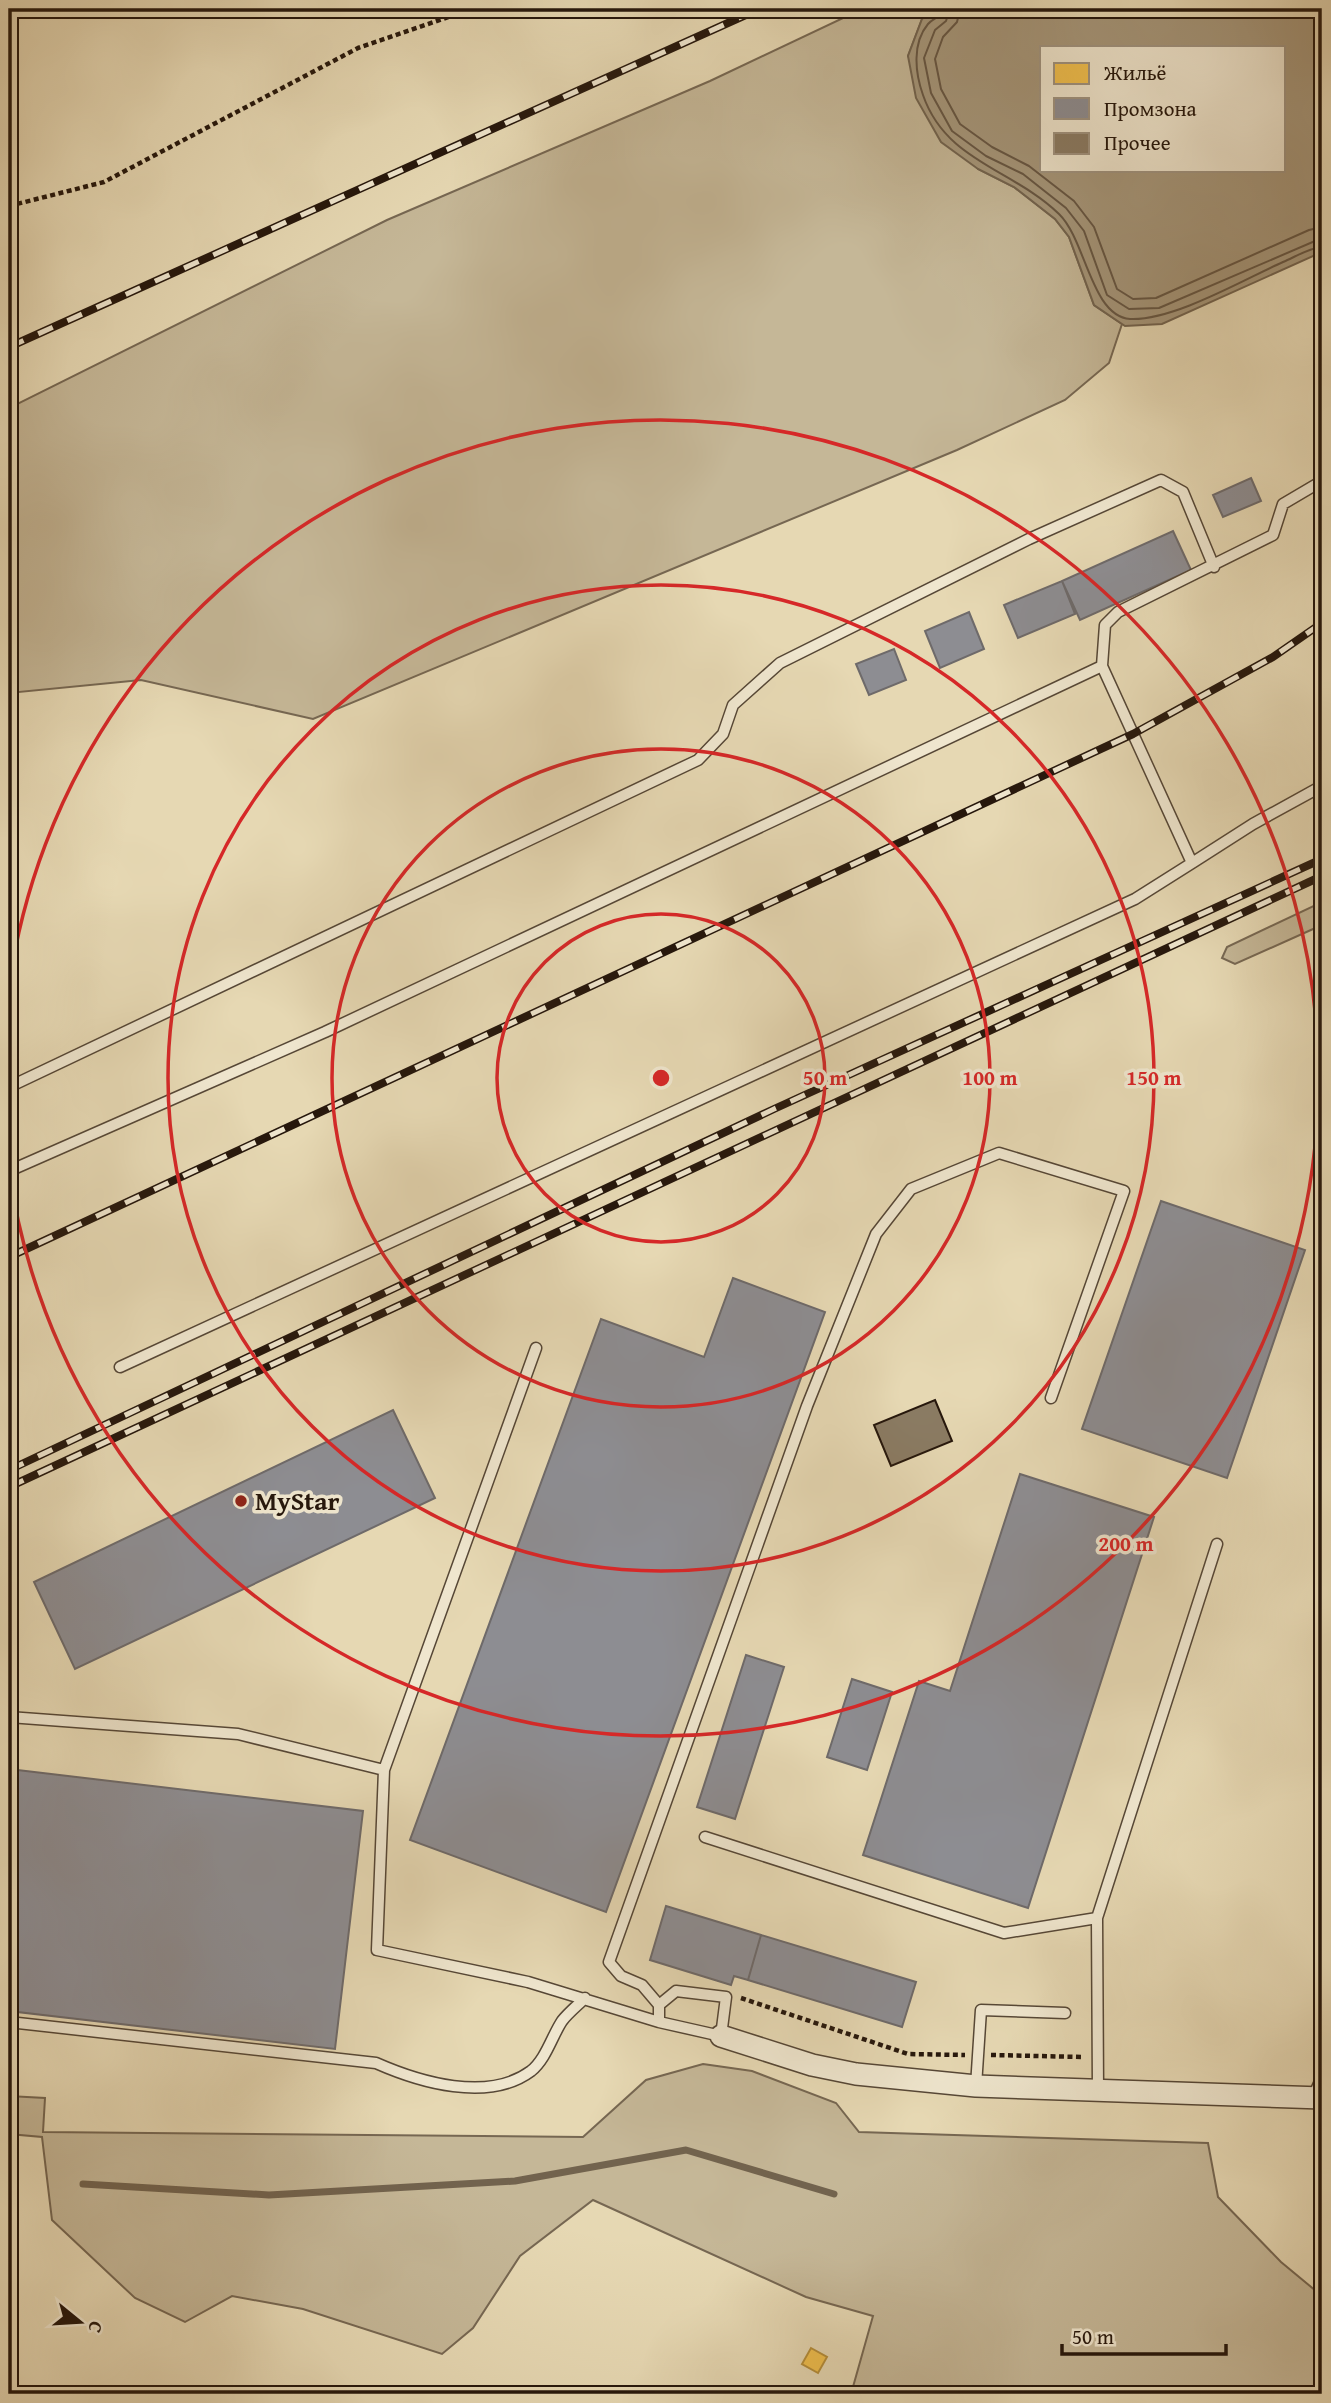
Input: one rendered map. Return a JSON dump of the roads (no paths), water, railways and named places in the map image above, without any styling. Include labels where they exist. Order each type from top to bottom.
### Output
[{"type":"street","points":[[721,2036],[812,2065],[856,2074],[976,2086],[1317,2098]]},
{"type":"lane","points":[[9,1087],[698,760],[723,734],[733,705],[780,663],[1029,539],[1161,480],[1183,492],[1214,567]]},
{"type":"lane","points":[[1192,863],[1102,666],[1105,625],[1118,612],[1214,567],[1273,535],[1283,504],[1322,481]]},
{"type":"lane","points":[[9,1171],[325,1032],[1102,666]]},
{"type":"lane","points":[[120,1367],[1135,899],[1265,817],[1322,786]]},
{"type":"lane","points":[[659,2022],[659,2005],[642,1985],[621,1976],[609,1962],[807,1406],[876,1234],[911,1189],[999,1153],[1125,1191],[1051,1398]]},
{"type":"lane","points":[[536,1348],[384,1770],[377,1950],[528,1982],[659,2022],[721,2036],[726,1997],[676,1991],[659,2005]]},
{"type":"lane","points":[[1098,2090],[1097,1918],[1217,1544]]},
{"type":"lane","points":[[9,1717],[238,1734],[384,1770]]},
{"type":"lane","points":[[705,1837],[1004,1933],[1097,1918]]},
{"type":"lane","points":[[9,2022],[376,2063],[410,2078],[479,2088],[508,2083],[532,2070],[562,2020],[585,1998]]},
{"type":"lane","points":[[976,2086],[981,2010],[1065,2013]]},
{"type":"lane","points":[[1317,2098],[1322,2077]]},
{"type":"water","points":[[938,9],[1322,9],[1322,252],[1162,324],[1125,326],[1094,305],[1069,237],[1055,219],[1014,187],[978,169],[941,142],[916,98],[908,56],[922,19]]},
{"type":"waterway","points":[[83,2184],[269,2195],[515,2181],[686,2150],[834,2194]]},
{"type":"railway","points":[[9,347],[759,9]]},
{"type":"railway","points":[[9,1257],[1133,734],[1273,657],[1322,623]]},
{"type":"railway","points":[[9,1470],[774,1109],[1322,859]]},
{"type":"railway","points":[[9,1487],[1322,876]]},
{"type":"place","name":"MyStar","points":[[241,1501]]}]
